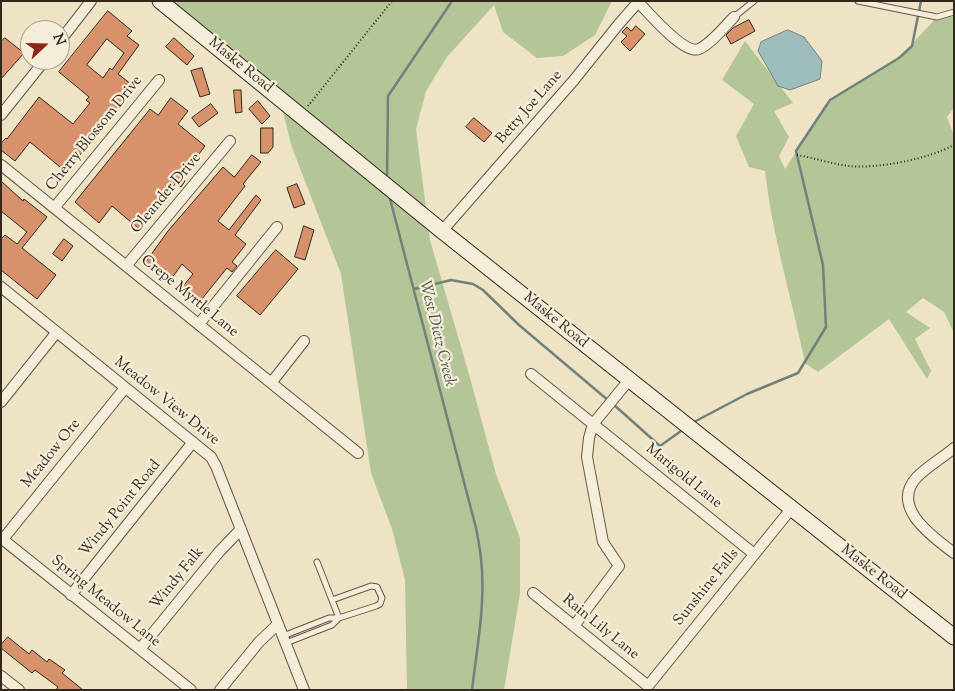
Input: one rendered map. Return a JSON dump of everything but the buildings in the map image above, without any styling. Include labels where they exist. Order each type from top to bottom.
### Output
[{"type":"street","points":[[70,28],[91,1]]},
{"type":"street","name":"Maske Road","points":[[160,1],[442,231],[954,637]]},
{"type":"street","name":"Betty Joe Lane","points":[[442,231],[549,109],[639,2],[678,42],[692,50],[698,49],[710,40],[734,17]]},
{"type":"street","points":[[1,114],[37,70]]},
{"type":"street","name":"Cherry Blossom Drive","points":[[54,208],[158,80]]},
{"type":"street","name":"Oleander Drive","points":[[126,266],[230,141]]},
{"type":"street","name":"Crepe Myrtle Lane","points":[[1,165],[358,453]]},
{"type":"street","points":[[199,324],[277,227]]},
{"type":"street","name":"Meadow View Drive","points":[[1,286],[56,333],[211,457],[304,690]]},
{"type":"street","points":[[1,402],[56,333]]},
{"type":"street","points":[[271,383],[304,341]]},
{"type":"street","name":"Marigold Lane","points":[[531,374],[754,554]]},
{"type":"street","points":[[574,626],[619,566],[603,542],[587,457],[593,424],[629,380]]},
{"type":"street","name":"Meadow Ore","points":[[2,538],[125,388]]},
{"type":"street","name":"Windy Point Road","points":[[72,595],[193,442]]},
{"type":"street","points":[[954,448],[917,477],[912,484],[909,499],[914,516],[920,526],[954,553]]},
{"type":"street","name":"Sunshine Falls","points":[[648,686],[790,508]]},
{"type":"street","name":"Windy Falk","points":[[140,649],[219,552],[241,529]]},
{"type":"street","name":"Spring Meadow Lane","points":[[2,538],[191,690]]},
{"type":"street","name":"Rain Lily Lane","points":[[533,593],[648,686]]},
{"type":"street","points":[[220,690],[259,642],[278,624]]},
{"type":"street","points":[[1,676],[19,690]]},
{"type":"lane","points":[[734,17],[754,1]]},
{"type":"lane","points":[[858,1],[937,17],[954,12]]},
{"type":"lane","points":[[317,562],[339,618]]},
{"type":"lane","points":[[284,639],[329,618],[339,618],[376,606],[380,604],[382,598],[377,587],[371,586],[332,600]]},
{"type":"path","points":[[300,115],[392,1]]},
{"type":"path","points":[[797,155],[850,166],[894,164],[939,153],[954,145]]},
{"type":"green space","points":[[171,1],[612,1],[595,35],[563,56],[537,58],[503,32],[494,5],[447,57],[426,91],[416,129],[430,240],[496,474],[520,538],[520,593],[504,690],[407,690],[405,580],[392,529],[371,473],[341,274],[291,145],[283,111],[288,96]]},
{"type":"green space","points":[[951,14],[954,18],[954,108],[947,117],[954,136],[954,333],[944,312],[923,298],[906,312],[930,328],[915,339],[931,371],[927,379],[889,319],[818,372],[805,363],[777,243],[765,171],[749,167],[736,136],[754,104],[722,80],[745,41],[793,103],[774,111],[789,137],[779,156],[785,169],[830,100],[899,58],[937,17]]},
{"type":"water","points":[[788,30],[804,37],[822,61],[820,79],[790,90],[778,86],[758,51],[761,42]]},
{"type":"waterway","name":"West Dietz Creek","points":[[387,177],[388,96],[452,1]]},
{"type":"waterway","points":[[694,422],[747,394],[798,373],[826,327],[823,265],[796,151],[830,100],[899,58],[912,46],[921,1]]},
{"type":"waterway","name":"West Dietz Creek","points":[[389,195],[479,543],[482,575],[482,608],[472,690]]},
{"type":"waterway","points":[[414,289],[451,280],[473,284],[483,290],[519,325],[609,401]]},
{"type":"waterway","points":[[613,404],[660,446],[681,431]]}]
